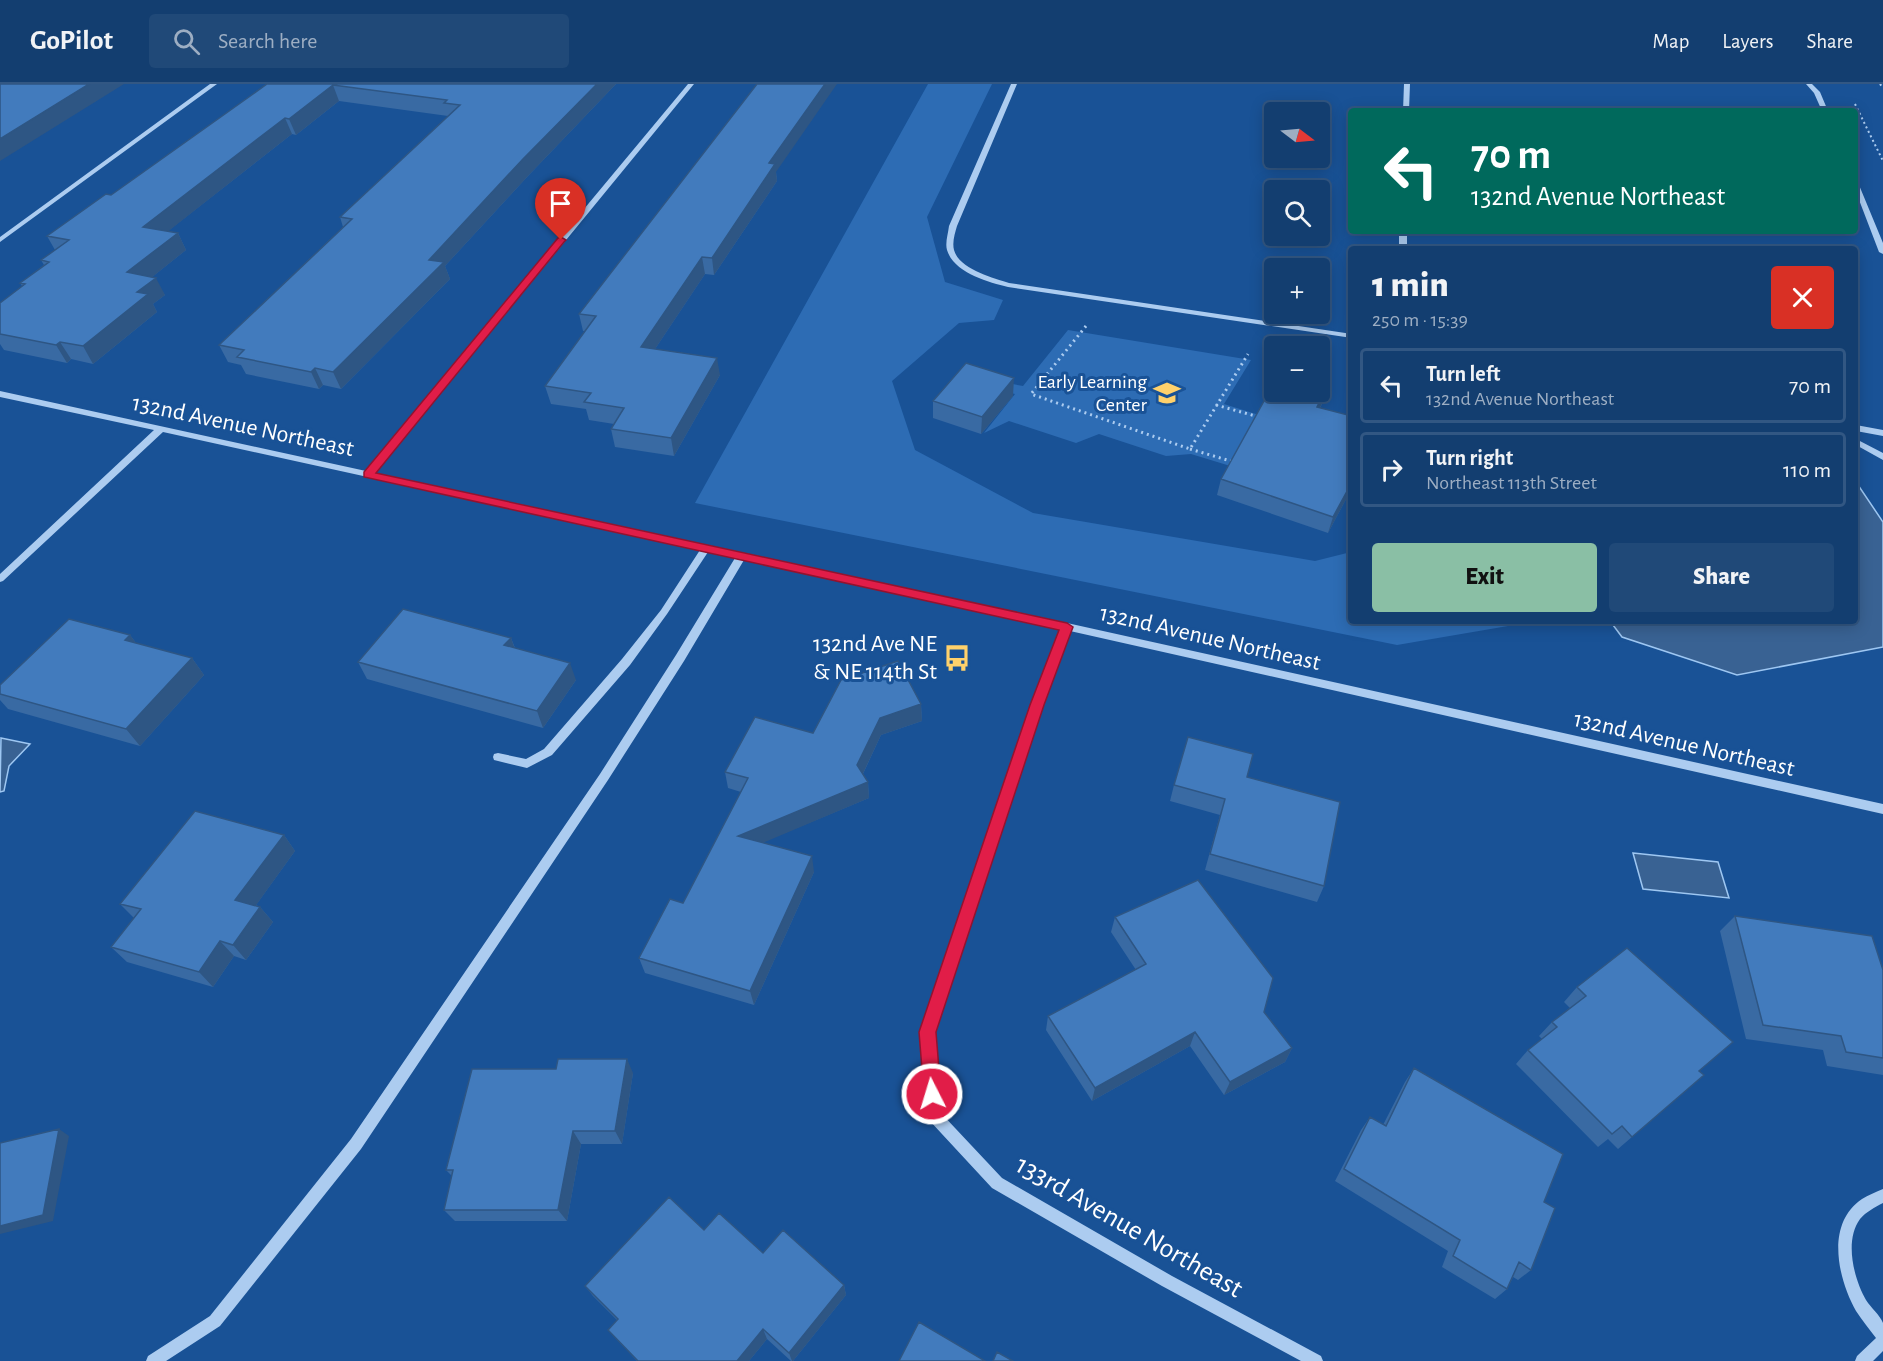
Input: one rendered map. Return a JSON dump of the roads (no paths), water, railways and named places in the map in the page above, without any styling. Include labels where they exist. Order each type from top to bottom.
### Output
[{"type":"street","points":[[0,240],[214,84]]},
{"type":"street","points":[[368,475],[691,84]]},
{"type":"street","points":[[1014,84],[953,226],[950,247],[955,259],[980,275],[1008,285],[1348,335]]},
{"type":"street","points":[[1406,108],[1407,84]]},
{"type":"street","points":[[1809,84],[1817,92],[1824,108]]},
{"type":"street","points":[[1858,190],[1883,252]]},
{"type":"street","name":"132nd Avenue Northeast","points":[[0,394],[1067,627],[1883,809]]},
{"type":"street","points":[[1858,428],[1883,433]]},
{"type":"street","points":[[0,579],[160,430]]},
{"type":"street","points":[[1858,443],[1883,458]]},
{"type":"street","points":[[498,757],[527,764],[548,752],[633,654],[706,548]]},
{"type":"street","points":[[153,1361],[215,1321],[356,1144],[604,777],[680,658],[741,556]]},
{"type":"street","name":"133rd Avenue Northeast","points":[[1067,627],[1037,705],[927,1032],[934,1115],[997,1183],[1167,1281],[1316,1361]]},
{"type":"street","points":[[1883,1196],[1868,1201],[1852,1219],[1844,1243],[1848,1273],[1858,1298],[1883,1335]]},
{"type":"street","points":[[1862,1361],[1883,1341]]},
{"type":"place","name":"Early Learning Center","points":[[1167,393]]},
{"type":"place","name":"132nd Ave NE & NE 114th St","points":[[957,658]]}]
